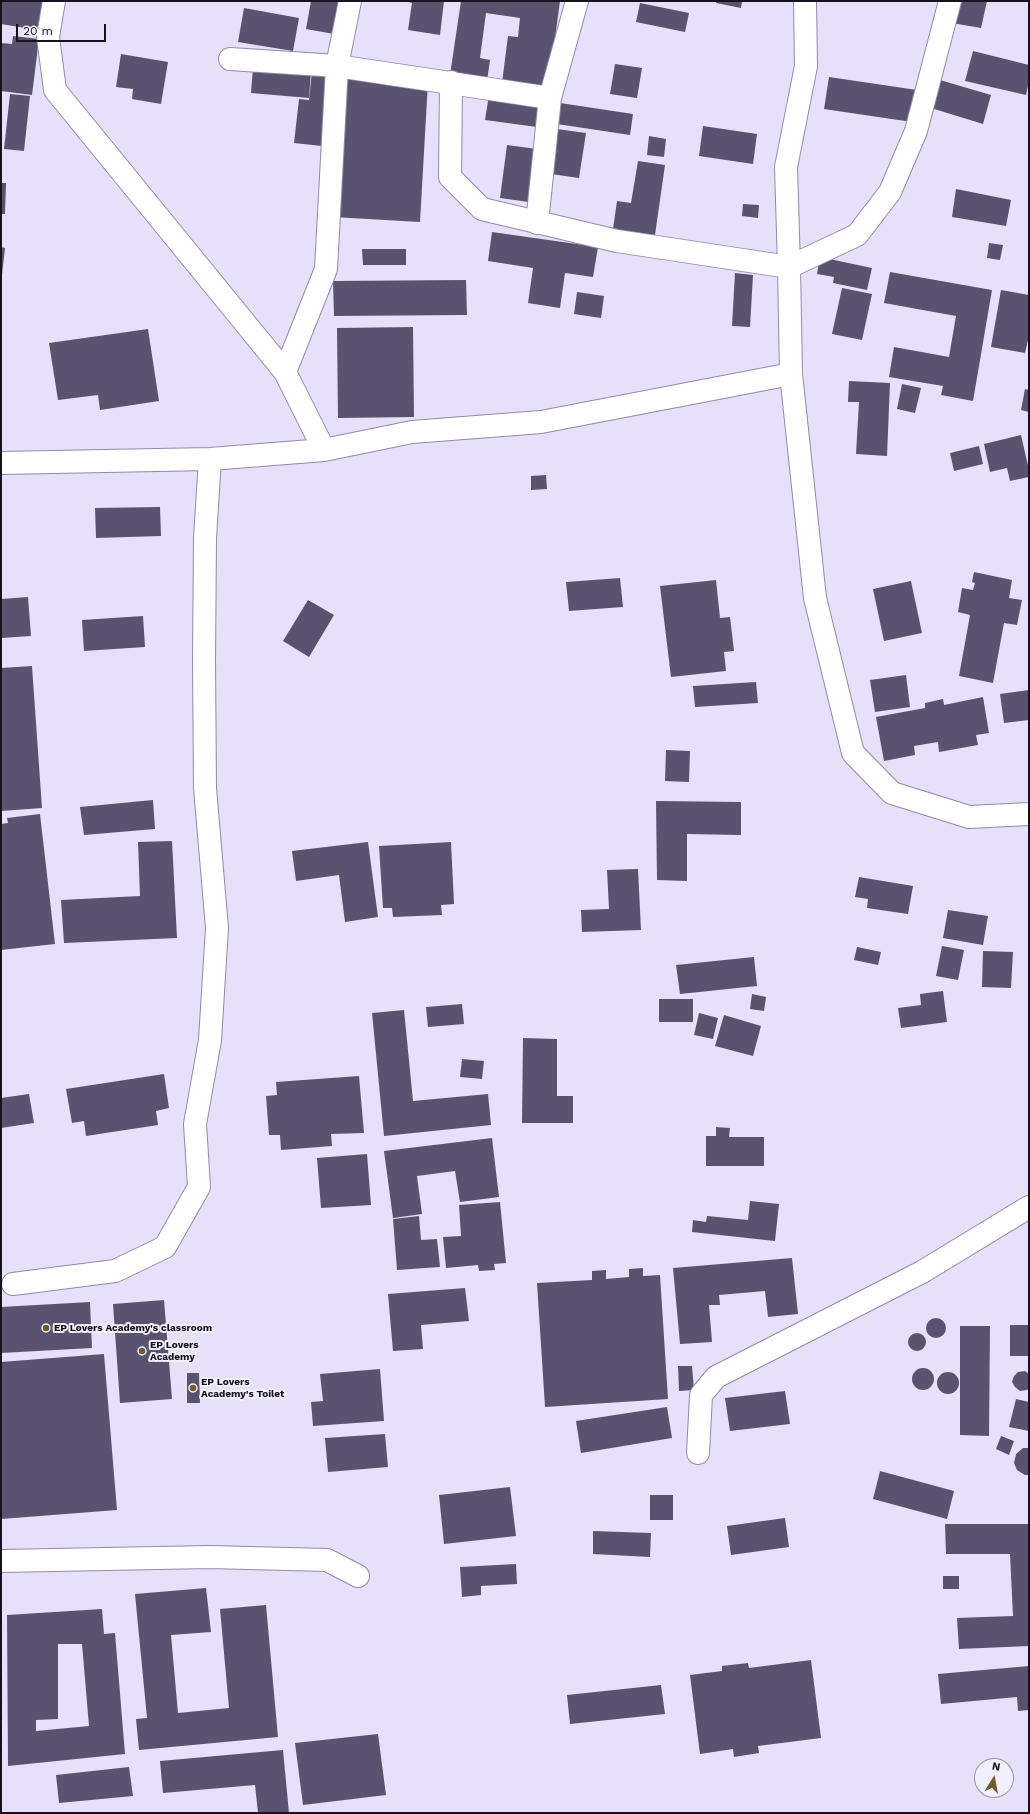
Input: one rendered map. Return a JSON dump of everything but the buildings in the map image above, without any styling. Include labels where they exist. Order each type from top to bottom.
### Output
[{"type":"street","points":[[54,1],[48,37],[55,90],[285,372],[324,450]]},
{"type":"street","points":[[285,372],[326,269],[337,66],[350,1]]},
{"type":"street","points":[[537,223],[550,98],[577,1]]},
{"type":"street","points":[[804,1],[806,66],[786,167],[791,374],[815,598],[853,753],[892,794],[969,817],[1029,814]]},
{"type":"street","points":[[451,82],[450,177],[482,209],[617,241],[789,267],[857,235],[890,192],[916,131],[950,1]]},
{"type":"street","points":[[230,59],[337,66],[550,98]]},
{"type":"street","points":[[1,463],[210,459],[324,450],[412,432],[542,422],[791,374]]},
{"type":"street","points":[[14,1284],[115,1271],[165,1247],[199,1187],[195,1124],[210,1040],[217,928],[205,788],[205,538],[210,459]]},
{"type":"street","points":[[698,1454],[701,1395],[716,1377],[922,1272],[1029,1208]]},
{"type":"street","points":[[1,1561],[210,1557],[327,1560],[358,1576]]},
{"type":"place","name":"EP Lovers Academy's classroom","points":[[46,1328]]},
{"type":"place","name":"EP Lovers Academy","points":[[142,1351]]},
{"type":"place","name":"EP Lovers Academy's Toilet","points":[[193,1388]]}]
